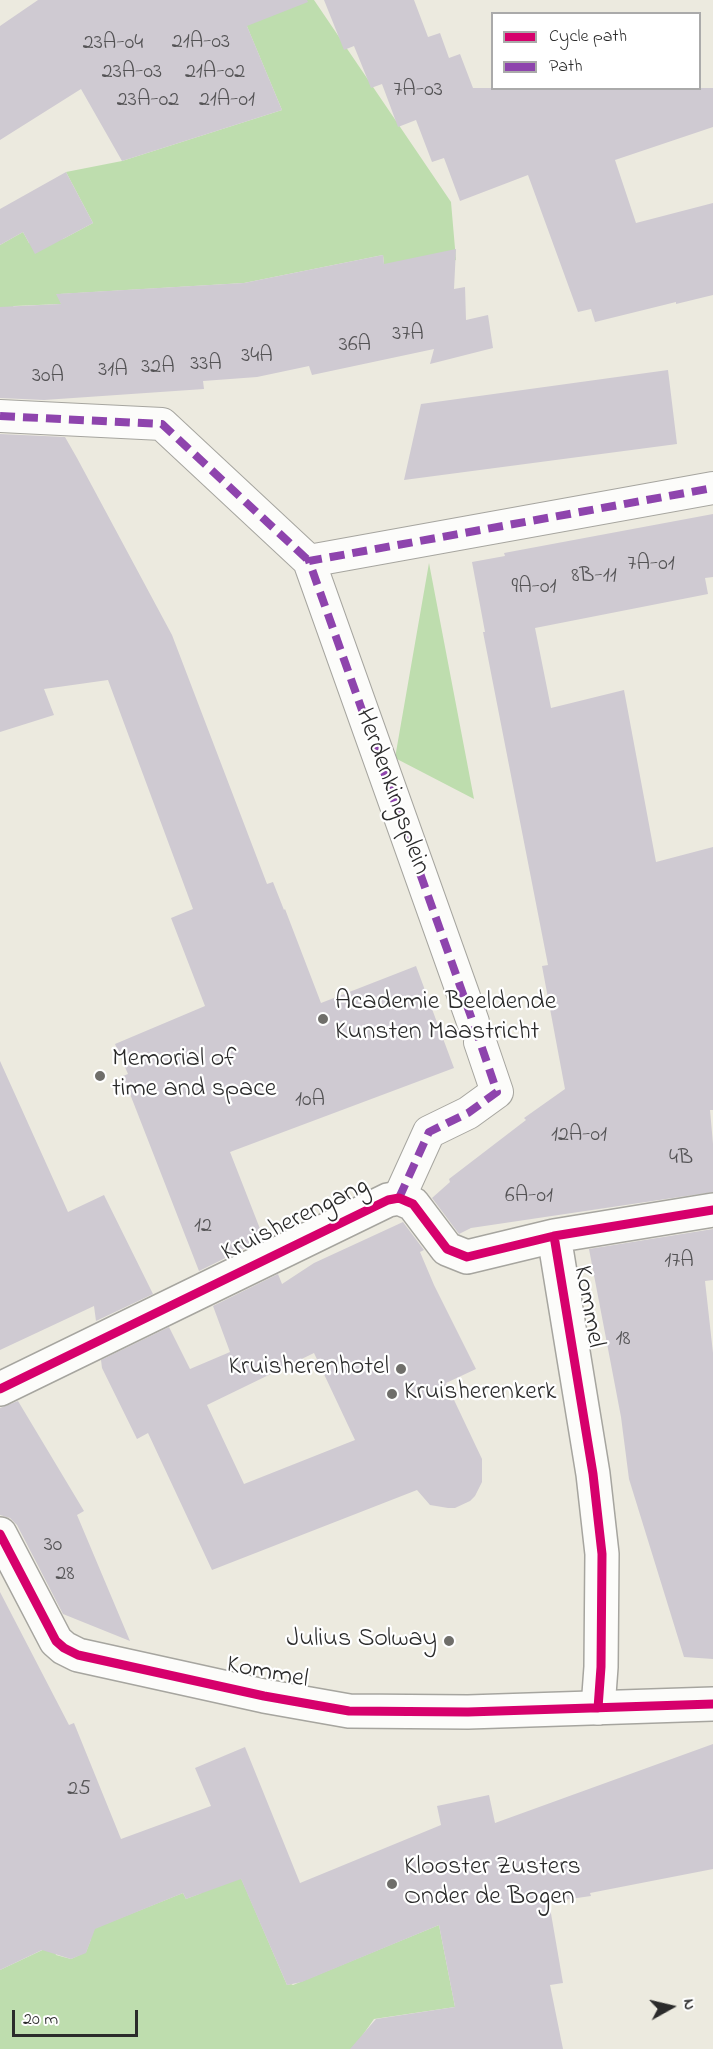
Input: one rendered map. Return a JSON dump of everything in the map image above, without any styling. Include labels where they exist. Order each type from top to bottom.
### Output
[{"type":"street","name":"Herdenkingsplein","points":[[0,416],[162,424],[309,561],[477,1032],[496,1092],[468,1113],[429,1132],[399,1198]]},
{"type":"street","points":[[309,561],[713,488]]},
{"type":"street","name":"Kruisherengang","points":[[0,1389],[388,1200],[399,1198],[413,1204],[447,1249],[467,1257],[554,1236],[713,1210]]},
{"type":"street","name":"Kommel","points":[[554,1236],[593,1474],[602,1554],[601,1667],[598,1708]]},
{"type":"street","name":"Kommel","points":[[0,1534],[56,1641],[78,1655],[264,1696],[349,1711],[468,1712],[713,1704]]},
{"type":"green space","points":[[236,0],[314,0],[451,202],[456,260],[431,266],[384,264],[383,255],[244,283],[60,294],[61,304],[14,306],[0,317],[0,245],[23,232],[29,243],[63,239],[93,223],[66,172],[122,161],[282,110]]},
{"type":"green space","points":[[429,563],[474,799],[395,758]]},
{"type":"green space","points":[[238,1871],[287,1985],[293,1985],[439,1925],[455,2007],[374,2019],[362,2036],[363,2049],[0,2049],[0,1970],[53,1945],[56,1955],[71,1959],[86,1952],[91,1939],[88,1931],[183,1893],[186,1899],[199,1894]]},
{"type":"building","points":[[38,0],[307,0],[308,2],[247,26],[282,110],[122,161],[81,89],[0,140],[0,26]]},
{"type":"building","points":[[324,0],[414,0],[428,37],[440,33],[449,58],[460,54],[473,88],[491,88],[491,90],[701,90],[701,88],[713,88],[713,127],[615,160],[636,223],[713,203],[713,295],[595,322],[591,309],[578,312],[528,175],[460,201],[444,158],[432,162],[416,120],[398,127],[382,84],[371,88],[354,46],[344,50]]},
{"type":"building","points":[[66,172],[93,223],[35,254],[23,232],[0,245],[0,209]]},
{"type":"building","points":[[456,249],[454,289],[465,287],[466,320],[488,315],[493,348],[430,364],[434,349],[312,375],[309,366],[257,377],[203,381],[204,389],[44,400],[0,398],[0,307],[61,304],[56,294],[244,283],[383,255],[384,264]]},
{"type":"building","points":[[668,370],[677,444],[404,480],[421,404]]},
{"type":"building","points":[[0,434],[65,437],[77,458],[172,635],[267,884],[273,882],[321,1003],[416,966],[454,1068],[230,1152],[264,1239],[199,1271],[123,1076],[128,1074],[115,1044],[205,1006],[171,918],[193,909],[108,680],[44,689],[54,715],[0,732]]},
{"type":"building","points":[[713,514],[713,577],[705,578],[708,594],[535,628],[551,708],[624,690],[656,862],[713,847],[713,1110],[710,1110],[713,1192],[471,1228],[459,1234],[432,1198],[450,1182],[449,1179],[526,1120],[524,1118],[565,1089],[542,966],[548,965],[483,632],[485,632],[472,562],[505,556],[504,553]]},
{"type":"building","points":[[0,1061],[68,1212],[104,1195],[153,1294],[96,1321],[94,1306],[0,1350]]},
{"type":"building","name":"Kruisherenkerk","points":[[403,1222],[424,1250],[420,1252],[434,1285],[476,1369],[446,1383],[482,1459],[482,1482],[470,1501],[455,1508],[430,1505],[417,1490],[212,1570],[148,1433],[137,1439],[102,1368],[101,1360],[169,1327],[190,1369],[230,1352],[213,1306],[278,1274],[282,1284],[314,1263]],"holes":[[[314,1353],[355,1440],[244,1484],[207,1405]]]},
{"type":"building","points":[[713,1229],[713,1280],[705,1281],[713,1353],[713,1659],[684,1657],[629,1479],[621,1417],[589,1249]]},
{"type":"building","points":[[18,1401],[84,1511],[77,1515],[130,1641],[63,1614],[17,1525],[10,1518],[0,1515],[0,1408]]},
{"type":"building","name":"Klooster Zusters Onder de Bogen","points":[[0,1592],[69,1725],[74,1723],[121,1839],[211,1806],[195,1768],[245,1747],[300,1883],[441,1825],[437,1806],[489,1795],[495,1823],[713,1744],[713,1869],[590,1893],[591,1896],[549,1902],[563,1983],[550,1985],[563,2049],[350,2049],[376,2019],[455,2007],[439,1925],[302,1982],[287,1985],[241,1879],[186,1899],[183,1893],[95,1929],[86,1953],[71,1959],[42,1950],[0,1970]]},
{"type":"marked path","points":[[0,416],[162,424],[309,561]]},
{"type":"marked path","points":[[399,1198],[429,1132],[468,1113],[497,1092],[309,561],[713,488]]},
{"type":"cycle path","points":[[0,1389],[388,1200],[399,1198],[413,1204],[447,1249],[467,1257],[554,1236],[713,1210]]},
{"type":"cycle path","points":[[554,1236],[593,1474],[602,1554],[601,1667],[598,1708]]},
{"type":"cycle path","points":[[0,1534],[56,1641],[78,1655],[264,1696],[349,1711],[468,1712],[713,1704]]},
{"type":"place","name":"Academie Beeldende Kunsten Maastricht","points":[[323,1019]]},
{"type":"place","name":"Memorial of time and space","points":[[100,1076]]},
{"type":"place","name":"Kruisherenhotel","points":[[401,1369]]},
{"type":"place","name":"Kruisherenkerk","points":[[392,1394]]},
{"type":"place","name":"Julius Solway","points":[[449,1641]]},
{"type":"place","name":"Klooster Zusters Onder de Bogen","points":[[392,1884]]}]
